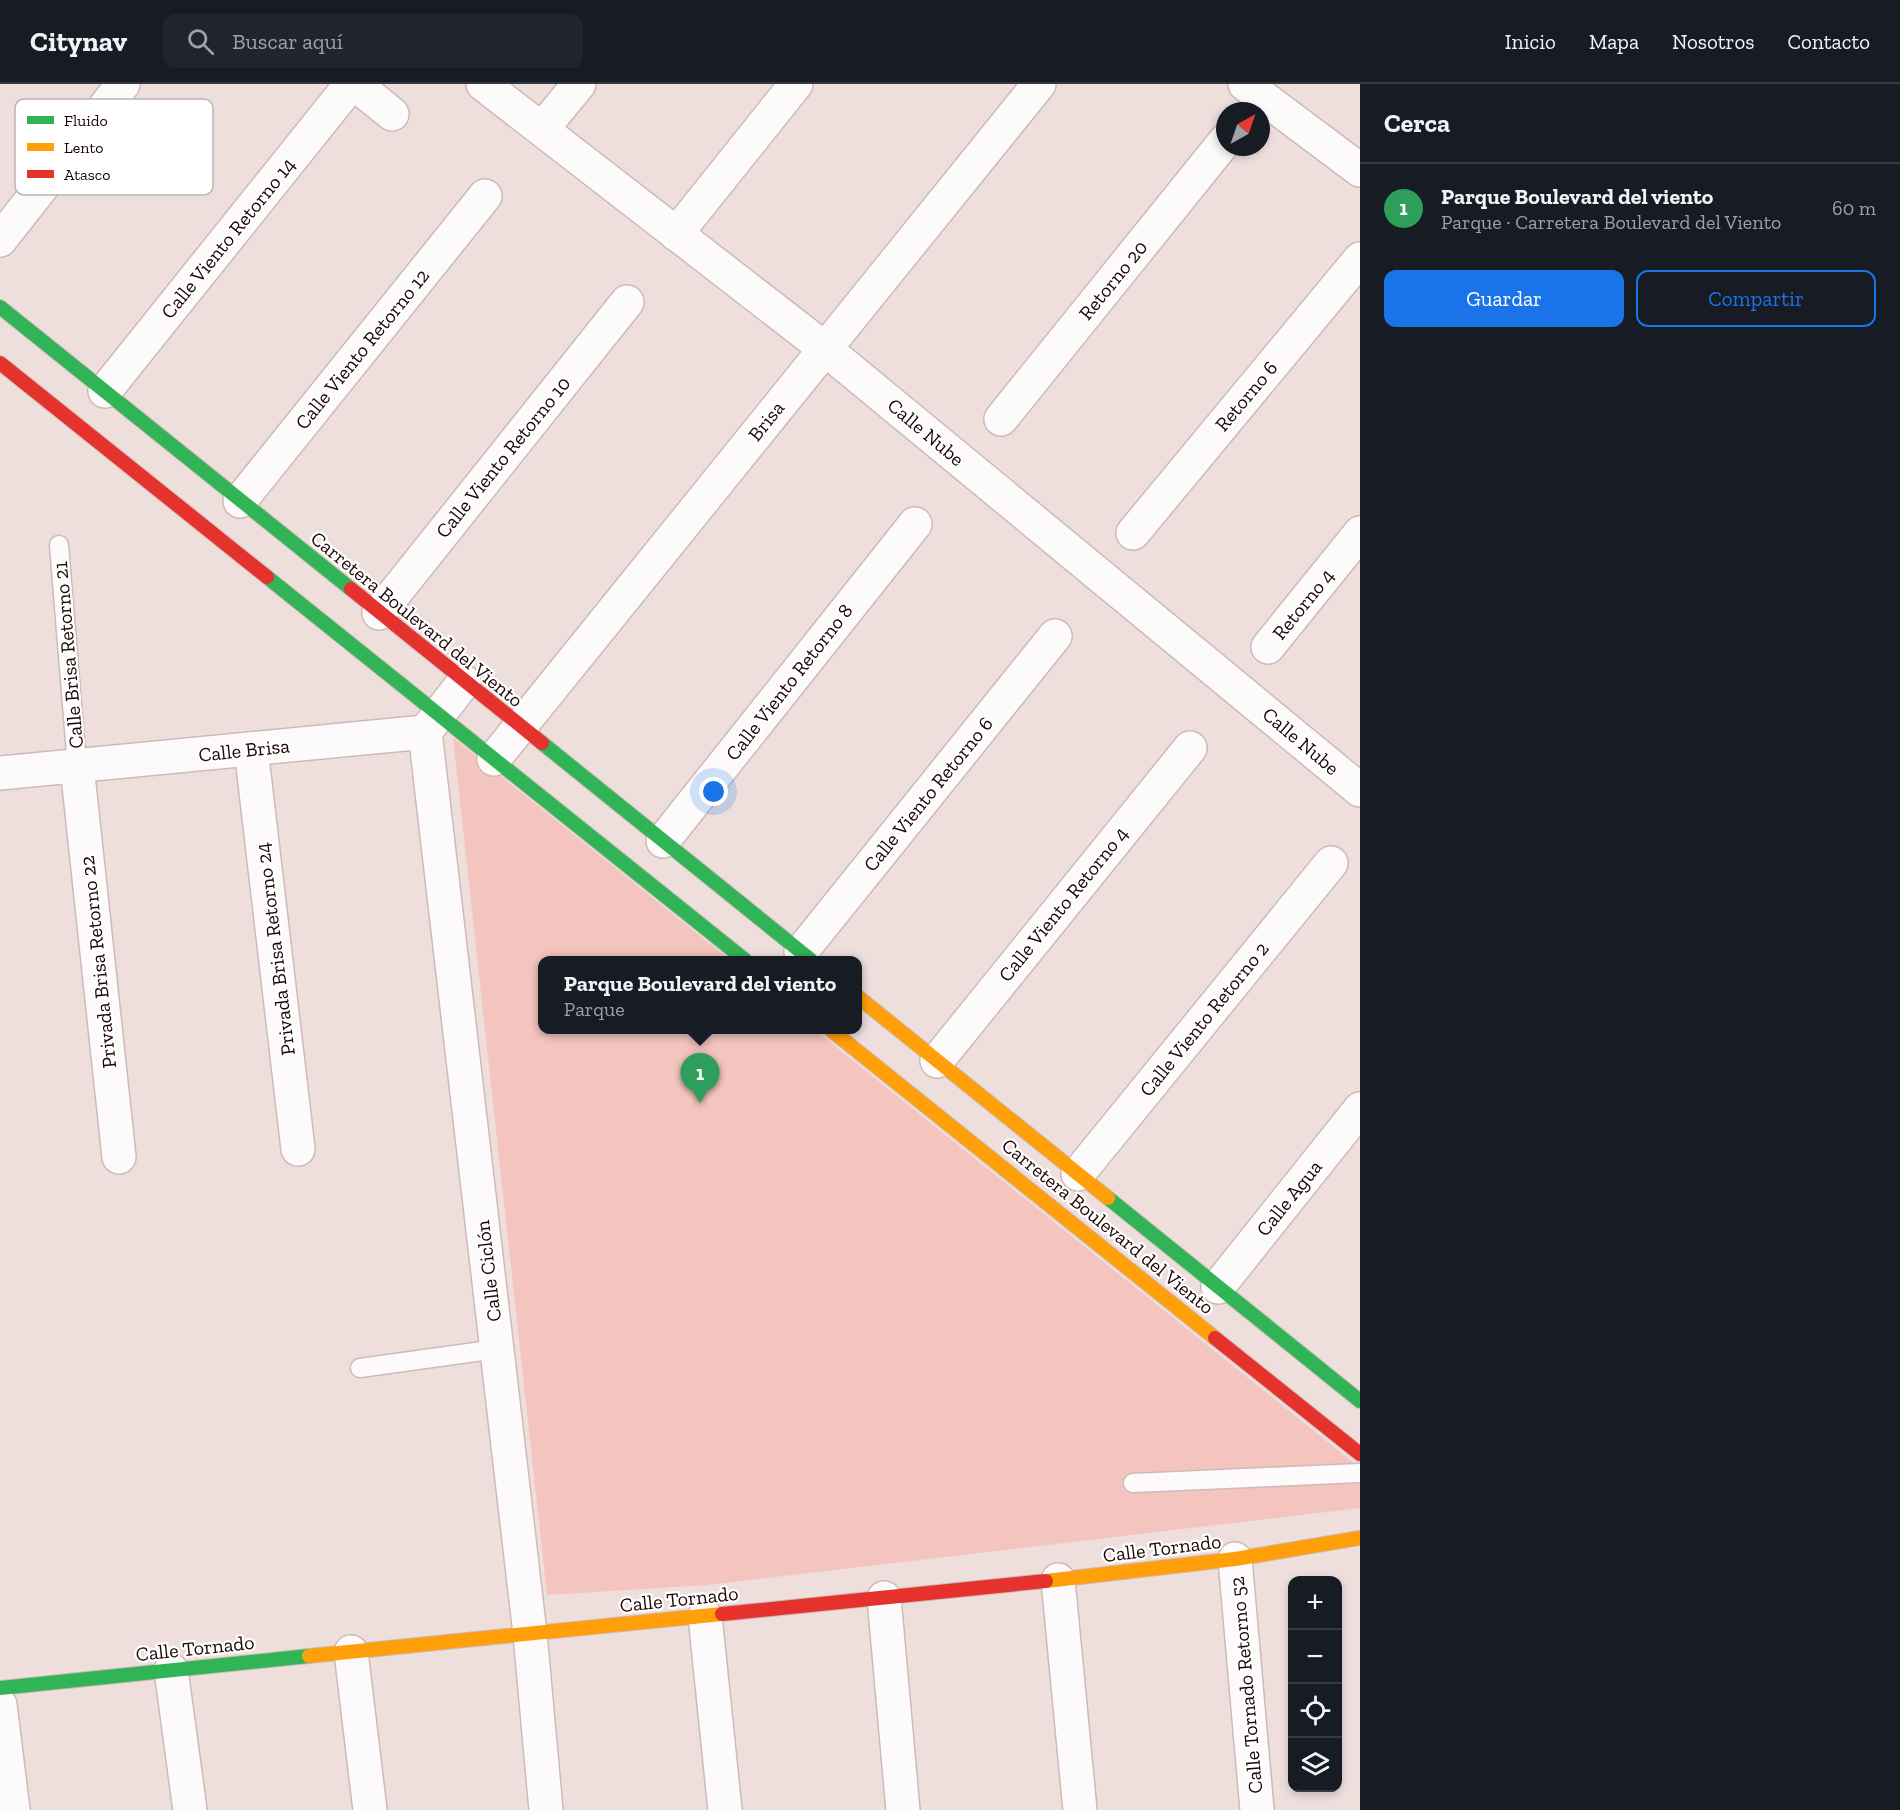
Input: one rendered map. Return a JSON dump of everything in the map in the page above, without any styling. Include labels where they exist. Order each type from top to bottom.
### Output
[{"type":"street","points":[[111,99],[123,84]]},
{"type":"street","name":"Calle Viento Retorno 14","points":[[105,391],[353,84],[393,114]]},
{"type":"street","name":"Calle Nube","points":[[483,84],[824,348],[1360,790]]},
{"type":"street","points":[[542,129],[579,84]]},
{"type":"street","points":[[676,234],[796,84]]},
{"type":"street","name":"Brisa","points":[[494,759],[1039,84]]},
{"type":"street","points":[[1257,94],[1360,170]]},
{"type":"street","name":"Retorno 20","points":[[1001,419],[1216,152]]},
{"type":"street","points":[[0,240],[35,195]]},
{"type":"street","name":"Calle Viento Retorno 12","points":[[240,501],[485,196]]},
{"type":"street","name":"Retorno 6","points":[[1133,533],[1360,259]]},
{"type":"street","name":"Calle Viento Retorno 10","points":[[379,613],[627,302]]},
{"type":"street","name":"Carretera Boulevard del Viento","points":[[0,307],[46,351],[105,391],[806,956]]},
{"type":"street","points":[[0,363],[24,376],[432,723],[494,759],[740,956]]},
{"type":"street","name":"Calle Viento Retorno 8","points":[[663,842],[915,524]]},
{"type":"street","name":"Retorno 4","points":[[1268,647],[1360,533]]},
{"type":"street","name":"Calle Viento Retorno 6","points":[[806,956],[1055,636]]},
{"type":"street","points":[[432,723],[464,682]]},
{"type":"street","name":"Calle Brisa","points":[[0,774],[251,749],[432,723]]},
{"type":"street","name":"Calle Ciclón","points":[[432,723],[497,1349],[530,1634],[546,1810]]},
{"type":"street","name":"Calle Viento Retorno 4","points":[[936,1061],[1190,748]]},
{"type":"street","name":"Privada Brisa Retorno 24","points":[[251,749],[298,1149]]},
{"type":"street","name":"Privada Brisa Retorno 22","points":[[77,766],[119,1157]]},
{"type":"street","name":"Calle Viento Retorno 2","points":[[1078,1174],[1331,863]]},
{"type":"street","name":"Carretera Boulevard del Viento","points":[[862,1000],[1360,1401]]},
{"type":"street","name":"Carretera Boulevard del Viento","points":[[837,1034],[1360,1454]]},
{"type":"street","name":"Calle Agua","points":[[1218,1287],[1360,1108]]},
{"type":"street","name":"Calle Tornado","points":[[0,1688],[1058,1580],[1235,1559],[1360,1538]]},
{"type":"street","name":"Calle Tornado Retorno 52","points":[[1235,1559],[1257,1810]]},
{"type":"street","points":[[1058,1580],[1080,1810]]},
{"type":"street","points":[[884,1598],[903,1810]]},
{"type":"street","points":[[705,1616],[725,1810]]},
{"type":"street","points":[[351,1652],[370,1810]]},
{"type":"street","points":[[171,1670],[190,1810]]},
{"type":"street","points":[[0,1705],[13,1810]]},
{"type":"lane","name":"Calle Brisa Retorno 21","points":[[59,544],[77,766]]},
{"type":"lane","points":[[360,1368],[497,1349]]},
{"type":"lane","points":[[1133,1483],[1360,1473]]},
{"type":"shaded area","points":[[453,738],[725,956],[538,956],[538,1034],[820,1034],[1360,1468],[1360,1508],[708,1585],[547,1595]]},
{"type":"traffic: fast","points":[[0,307],[351,589]]},
{"type":"traffic: fast","points":[[267,577],[740,956]]},
{"type":"traffic: fast","points":[[542,743],[806,956]]},
{"type":"traffic: fast","points":[[1108,1198],[1360,1401]]},
{"type":"traffic: fast","points":[[0,1688],[309,1656]]},
{"type":"traffic: slow","points":[[862,1000],[1108,1198]]},
{"type":"traffic: slow","points":[[836,1034],[1215,1338]]},
{"type":"traffic: slow","points":[[1046,1581],[1235,1559],[1360,1538]]},
{"type":"traffic: slow","points":[[309,1656],[722,1614]]},
{"type":"traffic: jam","points":[[0,363],[267,577]]},
{"type":"traffic: jam","points":[[351,589],[542,743]]},
{"type":"traffic: jam","points":[[1215,1338],[1360,1454]]},
{"type":"traffic: jam","points":[[722,1614],[1046,1581]]},
{"type":"place","name":"Parque Boulevard del viento","points":[[700,1103]]}]
